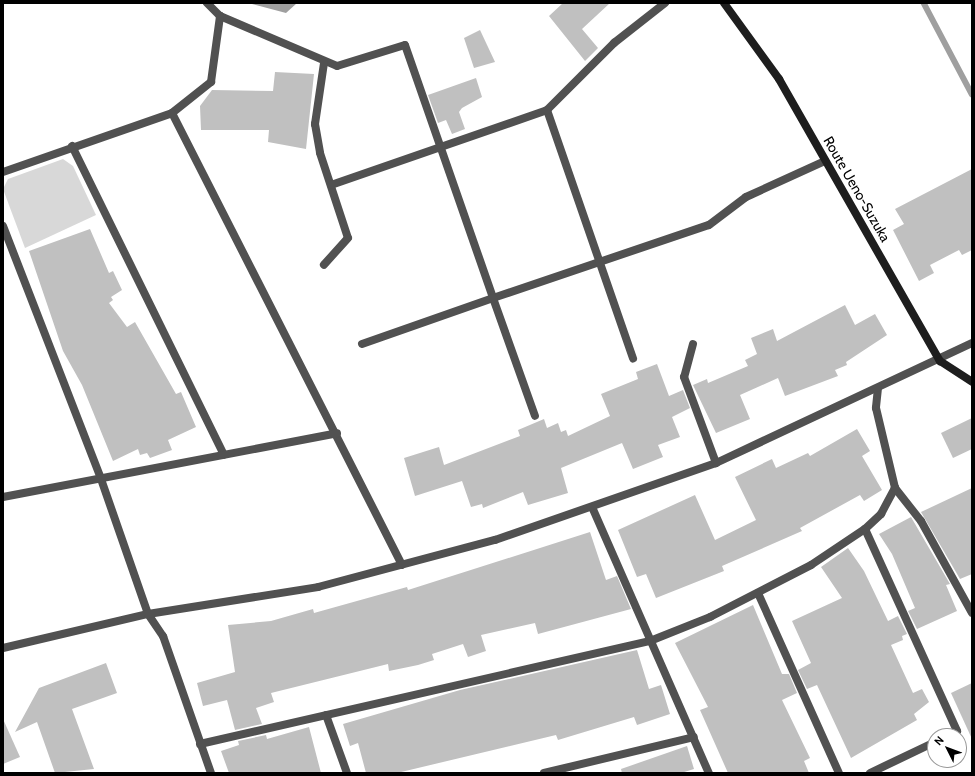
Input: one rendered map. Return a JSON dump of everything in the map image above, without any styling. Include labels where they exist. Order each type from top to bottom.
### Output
[{"type":"main road","name":"Route Ueno-Suzuka","points":[[724,3],[779,79],[940,361],[972,382]]},
{"type":"street","points":[[206,3],[220,16],[324,63],[337,66],[405,45],[535,416]]},
{"type":"street","points":[[331,185],[547,110],[614,43],[665,3]]},
{"type":"street","points":[[3,172],[72,146],[172,113],[211,82],[220,16]]},
{"type":"street","points":[[324,63],[315,124],[331,185],[348,238],[324,265]]},
{"type":"street","points":[[547,110],[633,359]]},
{"type":"street","points":[[172,113],[337,433],[402,565]]},
{"type":"street","points":[[72,146],[224,454]]},
{"type":"street","points":[[362,344],[709,225],[746,197],[825,161]]},
{"type":"street","points":[[3,226],[101,479],[148,614],[162,636],[211,773]]},
{"type":"street","points":[[3,648],[148,614],[318,587],[402,565],[592,507],[716,463],[940,361],[972,343]]},
{"type":"street","points":[[693,344],[684,377],[716,463]]},
{"type":"street","points":[[878,388],[876,408],[895,488],[921,520],[972,613]]},
{"type":"street","points":[[3,497],[337,433]]},
{"type":"street","points":[[200,744],[650,641],[758,593],[865,529],[881,514],[895,488]]},
{"type":"street","points":[[592,507],[709,773]]},
{"type":"street","points":[[865,529],[956,728]]},
{"type":"street","points":[[758,593],[839,773]]},
{"type":"street","points":[[326,715],[347,773]]},
{"type":"street","points":[[544,773],[694,737]]},
{"type":"street","points":[[870,773],[927,746]]},
{"type":"shaded area","points":[[248,3],[297,3],[286,13]]},
{"type":"shaded area","points":[[63,159],[73,166],[96,215],[25,248],[3,189],[8,179]]},
{"type":"building","points":[[563,3],[610,3],[582,29],[598,48],[585,61],[549,16]]},
{"type":"building","points":[[480,30],[495,62],[474,68],[464,38]]},
{"type":"building","points":[[275,72],[314,74],[306,149],[268,142],[269,130],[201,130],[200,106],[212,90],[273,91]]},
{"type":"building","points":[[476,78],[482,97],[462,108],[459,112],[465,129],[452,134],[446,120],[438,123],[428,95]]},
{"type":"building","points":[[972,169],[972,250],[962,255],[959,250],[930,265],[934,273],[919,281],[893,230],[904,224],[895,209]]},
{"type":"building","points":[[90,229],[109,273],[113,271],[122,290],[111,297],[113,300],[109,303],[127,327],[135,322],[176,394],[181,392],[196,427],[168,440],[172,450],[150,458],[147,453],[140,455],[138,449],[113,461],[82,385],[63,351],[29,251]]},
{"type":"building","points":[[845,305],[855,325],[875,314],[887,335],[846,362],[847,365],[835,370],[838,376],[785,396],[778,378],[740,395],[750,419],[716,433],[693,385],[707,379],[708,383],[748,366],[745,360],[757,354],[751,338],[773,329],[777,341]]},
{"type":"building","points":[[657,364],[669,396],[683,390],[690,408],[672,417],[680,437],[658,445],[663,457],[633,469],[622,443],[561,468],[568,493],[528,505],[523,492],[483,508],[482,504],[471,507],[462,481],[415,496],[404,458],[439,447],[444,465],[520,436],[518,430],[544,419],[547,428],[558,423],[561,432],[566,430],[568,436],[610,416],[601,394],[638,379],[636,372]]},
{"type":"building","points":[[972,418],[972,449],[953,458],[941,433]]},
{"type":"building","points":[[857,429],[870,451],[862,456],[882,490],[864,501],[860,495],[800,528],[802,531],[722,566],[724,571],[656,598],[646,574],[637,577],[618,530],[695,495],[715,540],[756,520],[735,477],[772,459],[776,468],[808,453],[810,456]]},
{"type":"building","points":[[972,488],[972,574],[960,579],[921,512]]},
{"type":"building","points":[[911,517],[950,584],[946,585],[957,611],[917,629],[908,611],[915,608],[892,554],[879,534]]},
{"type":"building","points":[[590,532],[606,580],[617,576],[631,609],[538,634],[535,623],[481,635],[486,651],[468,657],[463,644],[432,654],[434,660],[418,665],[389,671],[388,664],[271,693],[274,702],[256,708],[262,724],[235,730],[227,700],[203,706],[197,683],[235,672],[228,625],[271,621],[313,609],[314,613],[407,587],[408,590]]},
{"type":"building","points":[[848,548],[864,571],[888,621],[898,616],[907,634],[902,636],[903,640],[891,645],[913,693],[922,689],[929,702],[914,714],[917,720],[851,758],[817,685],[807,689],[798,670],[811,663],[792,621],[842,598],[821,567]]},
{"type":"building","points":[[753,605],[782,674],[789,674],[797,693],[782,700],[810,758],[804,761],[809,773],[728,773],[700,710],[708,707],[675,643]]},
{"type":"building","points":[[637,650],[649,689],[661,685],[670,714],[637,725],[634,717],[558,740],[556,735],[397,773],[366,773],[358,743],[350,746],[343,724],[460,690]]},
{"type":"building","points":[[106,663],[117,693],[72,709],[94,769],[55,773],[37,722],[15,732],[39,688]]},
{"type":"building","points":[[972,683],[972,739],[967,728],[951,693]]},
{"type":"building","points":[[3,719],[20,757],[3,764]]},
{"type":"building","points":[[309,727],[321,773],[229,773],[221,751],[239,745],[238,741],[266,735],[267,739]]},
{"type":"building","points":[[687,746],[694,769],[681,773],[622,773],[621,769]]},
{"type":"waterway","points":[[924,3],[972,94]]}]
